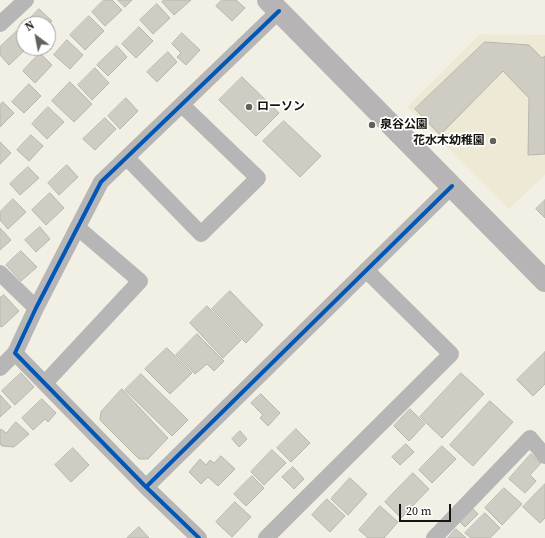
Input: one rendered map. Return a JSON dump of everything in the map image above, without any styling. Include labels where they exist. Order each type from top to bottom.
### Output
[{"type":"street","points":[[0,24],[26,0]]},
{"type":"street","points":[[0,368],[16,353],[36,308],[101,182],[182,105],[273,6],[545,281]]},
{"type":"street","points":[[127,158],[201,234],[258,178],[182,105]]},
{"type":"street","points":[[146,487],[452,186]]},
{"type":"street","points":[[45,384],[140,281],[78,228]]},
{"type":"street","points":[[266,538],[451,354],[366,270]]},
{"type":"street","points":[[0,273],[36,308]]},
{"type":"street","points":[[16,353],[146,487],[199,538]]},
{"type":"street","points":[[434,538],[530,438],[545,456]]},
{"type":"shaded area","name":"花水木幼稚園","points":[[480,34],[545,35],[545,175],[509,209],[407,107]]},
{"type":"building","points":[[104,0],[112,0],[122,10],[105,26],[92,12]]},
{"type":"building","points":[[118,0],[132,0],[125,7]]},
{"type":"building","points":[[164,0],[191,0],[174,15],[162,2]]},
{"type":"building","points":[[222,0],[236,0],[245,8],[232,21],[216,6]]},
{"type":"building","points":[[157,4],[170,18],[153,34],[140,20]]},
{"type":"building","points":[[39,9],[47,16],[32,16]]},
{"type":"building","points":[[89,16],[104,31],[85,50],[70,35]]},
{"type":"building","points":[[139,27],[153,41],[136,58],[122,44]]},
{"type":"building","points":[[16,32],[16,56],[19,56],[9,65],[0,55],[0,47]]},
{"type":"building","points":[[182,33],[200,50],[186,65],[177,57],[181,53],[172,44]]},
{"type":"building","points":[[67,40],[83,55],[70,69],[55,56],[56,53]]},
{"type":"building","points":[[485,42],[529,45],[542,58],[545,56],[545,154],[528,155],[529,98],[503,71],[440,135],[415,109]]},
{"type":"building","points":[[117,46],[127,57],[108,76],[97,65]]},
{"type":"building","points":[[168,52],[177,62],[157,82],[147,72]]},
{"type":"building","points":[[37,56],[43,56],[52,65],[35,83],[23,71]]},
{"type":"building","points":[[95,68],[109,83],[92,100],[78,85]]},
{"type":"building","name":"ローソン","points":[[242,77],[279,113],[256,136],[219,100]]},
{"type":"building","points":[[70,82],[92,104],[74,122],[52,101]]},
{"type":"building","points":[[29,84],[41,96],[24,113],[12,102]]},
{"type":"building","points":[[126,98],[138,111],[120,129],[108,116]]},
{"type":"building","points":[[3,102],[14,113],[0,127],[0,105]]},
{"type":"building","points":[[48,107],[64,122],[47,139],[32,124]]},
{"type":"building","points":[[105,118],[116,129],[95,150],[83,139]]},
{"type":"building","points":[[284,121],[321,156],[300,177],[263,141]]},
{"type":"building","points":[[31,135],[43,146],[29,161],[17,150]]},
{"type":"building","points":[[0,142],[11,153],[0,164]]},
{"type":"building","points":[[67,165],[78,177],[59,195],[48,183]]},
{"type":"building","points":[[28,167],[39,178],[20,195],[10,184]]},
{"type":"building","points":[[50,193],[64,208],[46,225],[32,210]]},
{"type":"building","points":[[13,199],[26,212],[8,229],[0,220],[0,212]]},
{"type":"building","points":[[545,200],[545,218],[536,209]]},
{"type":"building","points":[[40,227],[50,239],[36,252],[25,240]]},
{"type":"building","points":[[0,228],[11,240],[0,250]]},
{"type":"building","points":[[21,251],[37,267],[21,281],[6,265]]},
{"type":"building","points":[[230,291],[263,325],[246,343],[212,309]]},
{"type":"building","points":[[4,295],[19,311],[2,327],[0,326],[0,298]]},
{"type":"building","points":[[207,306],[241,340],[223,358],[190,323]]},
{"type":"building","points":[[197,334],[224,361],[214,371],[207,364],[195,374],[176,355]]},
{"type":"building","points":[[167,348],[192,373],[170,394],[145,369]]},
{"type":"building","points":[[545,352],[545,384],[533,396],[517,380]]},
{"type":"building","points":[[21,373],[34,387],[15,405],[2,391]]},
{"type":"building","points":[[461,373],[484,394],[442,438],[420,417]]},
{"type":"building","points":[[141,374],[188,420],[172,436],[125,390]]},
{"type":"building","points":[[122,389],[168,438],[148,459],[139,459],[100,420],[101,412]]},
{"type":"building","points":[[261,394],[280,413],[268,426],[260,418],[263,415],[251,403]]},
{"type":"building","points":[[0,395],[11,407],[0,417]]},
{"type":"building","points":[[42,399],[56,413],[48,422],[45,419],[33,430],[22,418]]},
{"type":"building","points":[[490,401],[513,422],[473,466],[450,445]]},
{"type":"building","points":[[410,409],[425,424],[409,441],[394,426]]},
{"type":"building","points":[[16,422],[29,434],[14,447],[2,446],[0,444],[1,429],[6,433]]},
{"type":"building","points":[[296,429],[310,443],[291,462],[277,448]]},
{"type":"building","points":[[240,431],[247,439],[239,447],[232,439]]},
{"type":"building","points":[[406,444],[414,452],[400,465],[392,457]]},
{"type":"building","points":[[442,446],[456,459],[432,483],[419,470]]},
{"type":"building","points":[[73,448],[89,465],[71,482],[55,465]]},
{"type":"building","points":[[272,450],[286,463],[264,485],[251,472]]},
{"type":"building","points":[[531,454],[541,463],[530,475],[536,481],[525,493],[509,479]]},
{"type":"building","points":[[221,456],[235,469],[218,486],[208,477],[201,484],[189,472],[200,459],[206,465],[210,460],[214,463]]},
{"type":"building","points":[[293,467],[304,479],[294,489],[282,477]]},
{"type":"building","points":[[413,473],[429,489],[401,518],[385,502]]},
{"type":"building","points":[[252,476],[264,488],[246,506],[234,494]]},
{"type":"building","points":[[350,478],[367,494],[348,515],[331,499]]},
{"type":"building","points":[[545,484],[545,518],[540,523],[523,507]]},
{"type":"building","points":[[504,488],[522,504],[502,525],[485,508]]},
{"type":"building","points":[[327,499],[345,516],[330,532],[312,515]]},
{"type":"building","points":[[235,502],[251,517],[232,537],[216,522]]},
{"type":"building","points":[[380,506],[398,522],[384,538],[368,538],[359,530]]},
{"type":"building","points":[[473,509],[478,514],[465,527],[460,522]]},
{"type":"building","points":[[485,513],[500,528],[490,538],[471,538],[465,533]]},
{"type":"building","points":[[139,527],[149,538],[127,538]]},
{"type":"building","points":[[456,529],[466,538],[448,538]]},
{"type":"cycle path","points":[[199,538],[146,487],[15,353],[36,308],[101,182],[279,11]]},
{"type":"cycle path","points":[[146,487],[452,186]]},
{"type":"place","name":"ローソン","points":[[249,107]]},
{"type":"place","name":"泉谷公園","points":[[372,125]]},
{"type":"place","name":"花水木幼稚園","points":[[493,141]]}]
